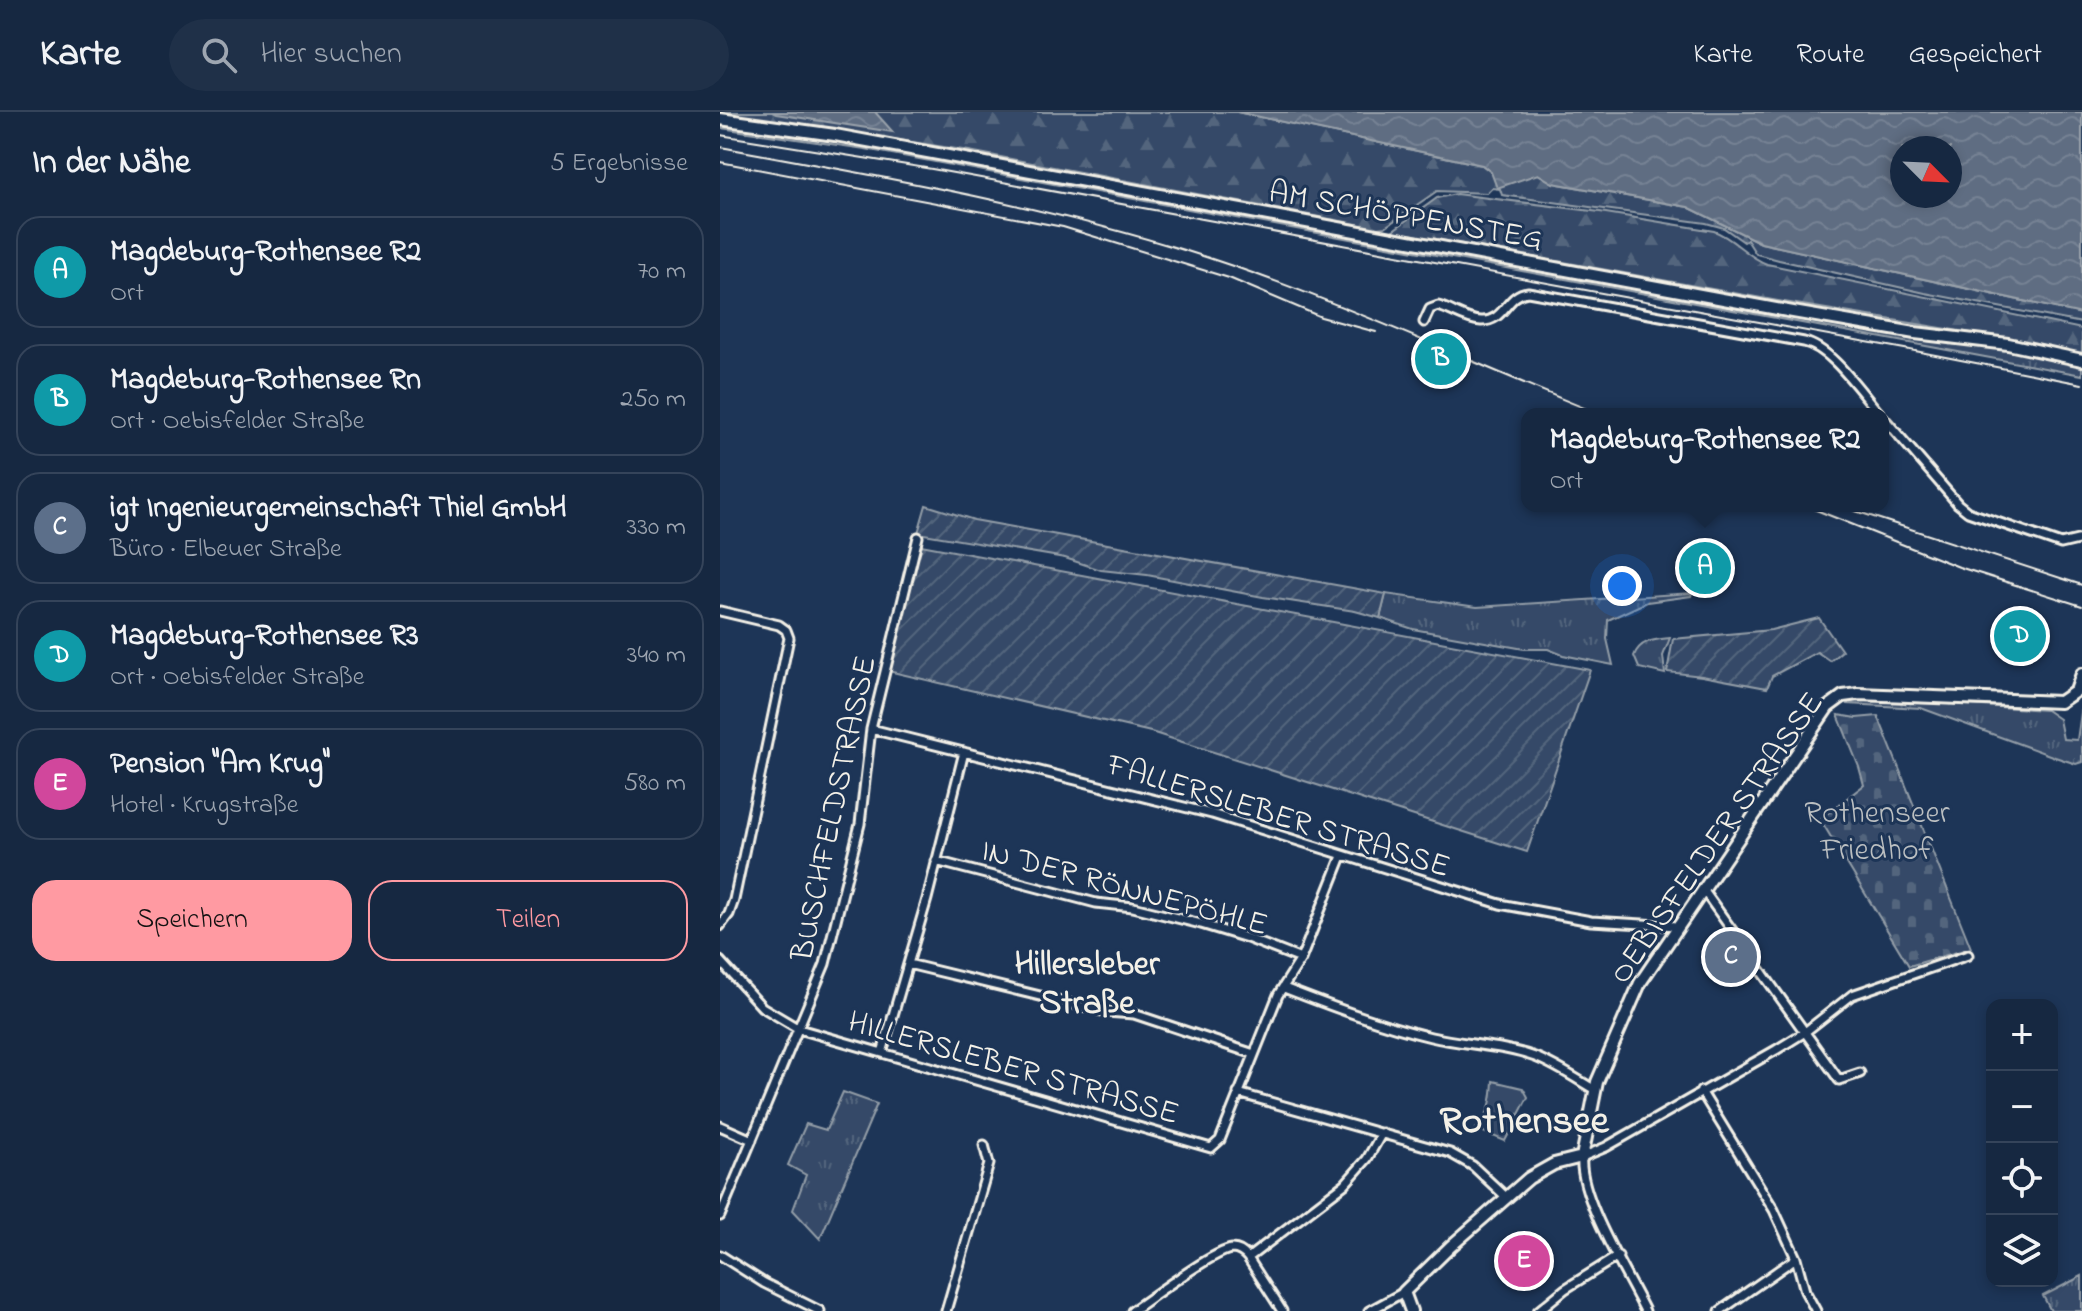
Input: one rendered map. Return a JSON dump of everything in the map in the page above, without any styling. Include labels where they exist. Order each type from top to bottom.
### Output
[{"type":"street","name":"AM SCHÖPPENSTEG","points":[[720,119],[835,135],[1793,312],[1915,333],[2008,344],[2082,360]]},
{"type":"street","points":[[1424,322],[1430,309],[1438,306],[1470,319],[1490,320],[1501,314],[1514,296],[1528,292],[1810,343],[1827,354],[1875,408]]},
{"type":"street","points":[[1889,424],[1968,512],[2061,544],[2082,539]]},
{"type":"street","name":"BUSCHFELDSTRASSE","points":[[720,1216],[823,974],[860,824],[871,729],[918,537]]},
{"type":"street","points":[[720,611],[778,624],[786,630],[789,638],[734,900],[720,926]]},
{"type":"street","name":"OEBISFELDER STRASSE","points":[[1582,1157],[1595,1090],[1638,988],[1677,926],[1828,707],[1843,696],[1882,694],[2060,702],[2076,691],[2082,674]]},
{"type":"street","name":"FALLERSLEBER STRASSE","points":[[871,729],[1212,814],[1515,908],[1591,921],[1677,926]]},
{"type":"street","points":[[882,1053],[964,752]]},
{"type":"street","points":[[1342,856],[1301,959],[1278,995],[1238,1093],[1459,1157],[1506,1197]]},
{"type":"street","name":"IN DER RÖNNEPÖHLE","points":[[936,861],[1096,903],[1133,907],[1201,924],[1301,959]]},
{"type":"street","points":[[1704,891],[1839,1080],[1860,1073]]},
{"type":"street","points":[[1369,1311],[1404,1292],[1506,1197],[1539,1171],[1606,1147],[1805,1032],[1852,995],[1968,955]]},
{"type":"street","name":"HILLERSLEBER STRASSE","points":[[720,961],[762,1007],[799,1029],[1209,1148],[1216,1146],[1238,1093]]},
{"type":"street","points":[[908,964],[1106,1012],[1134,1014],[1254,1054]]},
{"type":"street","points":[[1284,988],[1390,1026],[1537,1057],[1595,1090]]},
{"type":"street","points":[[1701,1091],[1774,1210],[1796,1258],[1805,1291],[1816,1311]]},
{"type":"street","points":[[720,1126],[752,1140]]},
{"type":"street","points":[[1248,1258],[1345,1184],[1367,1159],[1382,1133]]},
{"type":"street","points":[[946,1311],[989,1164],[984,1145]]},
{"type":"street","points":[[1582,1157],[1582,1175],[1592,1201],[1645,1311]]},
{"type":"street","points":[[1132,1311],[1161,1289],[1226,1250],[1238,1250],[1248,1258],[1282,1311]]},
{"type":"street","points":[[720,1255],[756,1278],[820,1311]]},
{"type":"street","points":[[1538,1311],[1565,1289],[1618,1256]]},
{"type":"street","points":[[1720,1311],[1796,1258]]},
{"type":"street","points":[[1404,1292],[1411,1311]]},
{"type":"green space","points":[[720,112],[1237,112],[1482,165],[1491,172],[1538,174],[1553,183],[1688,207],[1761,243],[2082,314],[2082,323],[1925,293],[1756,254],[1747,240],[1744,242],[1724,228],[1706,223],[1502,195],[1500,189],[1492,188],[1487,193],[1437,191],[1385,227],[1378,228],[969,151],[766,119],[720,115]]},
{"type":"green space","points":[[720,122],[866,144],[1951,343],[1998,347],[2082,364],[2082,375],[865,149],[720,128]]},
{"type":"green space","points":[[1456,194],[1600,212],[1714,231],[1767,264],[2082,329],[2082,356],[2014,340],[1392,231],[1437,198]]},
{"type":"green space","points":[[926,505],[974,520],[1386,594],[1380,618],[1147,575],[1101,570],[1065,558],[918,533]]},
{"type":"green space","points":[[921,545],[1590,670],[1527,852],[1151,732],[888,671]]},
{"type":"green space","points":[[1692,593],[1691,596],[1647,602],[1608,620],[1607,639],[1613,665],[1548,649],[1524,649],[1413,629],[1380,618],[1386,594],[1477,607]]},
{"type":"green space","points":[[1819,618],[1842,651],[1830,661],[1817,652],[1772,676],[1767,688],[1667,672],[1673,639],[1771,630]]},
{"type":"green space","points":[[1670,638],[1663,656],[1665,674],[1639,668],[1634,656],[1640,647],[1648,642]]},
{"type":"green space","points":[[1849,699],[2046,710],[2059,719],[2063,739],[2077,740],[2082,706],[2082,762],[2076,764],[2055,757],[1921,708],[1848,704]]},
{"type":"green space","name":"Rothenseer Friedhof","points":[[1838,715],[1856,718],[1878,716],[1971,948],[1909,966],[1820,819],[1864,785]]},
{"type":"green space","points":[[1493,1081],[1523,1088],[1528,1097],[1505,1141],[1476,1129],[1489,1107]]},
{"type":"green space","points":[[843,1092],[877,1104],[820,1239],[793,1210],[806,1175],[788,1165],[806,1124],[826,1130]]},
{"type":"green space","points":[[2082,1276],[2082,1311],[2051,1311],[2043,1296]]},
{"type":"water","points":[[772,112],[875,112],[893,132],[776,114]]},
{"type":"water","points":[[1237,112],[2082,112],[2082,314],[1761,243],[1688,207],[1553,183],[1538,174],[1497,188],[1491,172],[1482,165]]},
{"type":"railway","points":[[720,135],[932,169],[2082,384]]},
{"type":"railway","points":[[720,147],[1013,205],[1187,251],[1343,307],[1585,408]]},
{"type":"railway","points":[[720,162],[1063,227],[1229,278],[1321,317],[1376,332]]},
{"type":"railway","points":[[1821,512],[1959,567],[2082,606]]},
{"type":"railway","points":[[1858,512],[2082,585]]},
{"type":"place","name":"Magdeburg-Rothensee Rn","points":[[1441,359]]},
{"type":"place","name":"Magdeburg-Rothensee R2","points":[[1705,568]]},
{"type":"place","name":"Magdeburg-Rothensee R3","points":[[2020,636]]},
{"type":"place","name":"igt Ingenieurgemeinschaft Thiel GmbH","points":[[1731,957]]},
{"type":"place","name":"Pension \"Am Krug\"","points":[[1524,1261]]},
{"type":"district","name":"Hillersleber Straße","points":[[1087,982]]},
{"type":"district","name":"Rothensee","points":[[1524,1118]]}]
